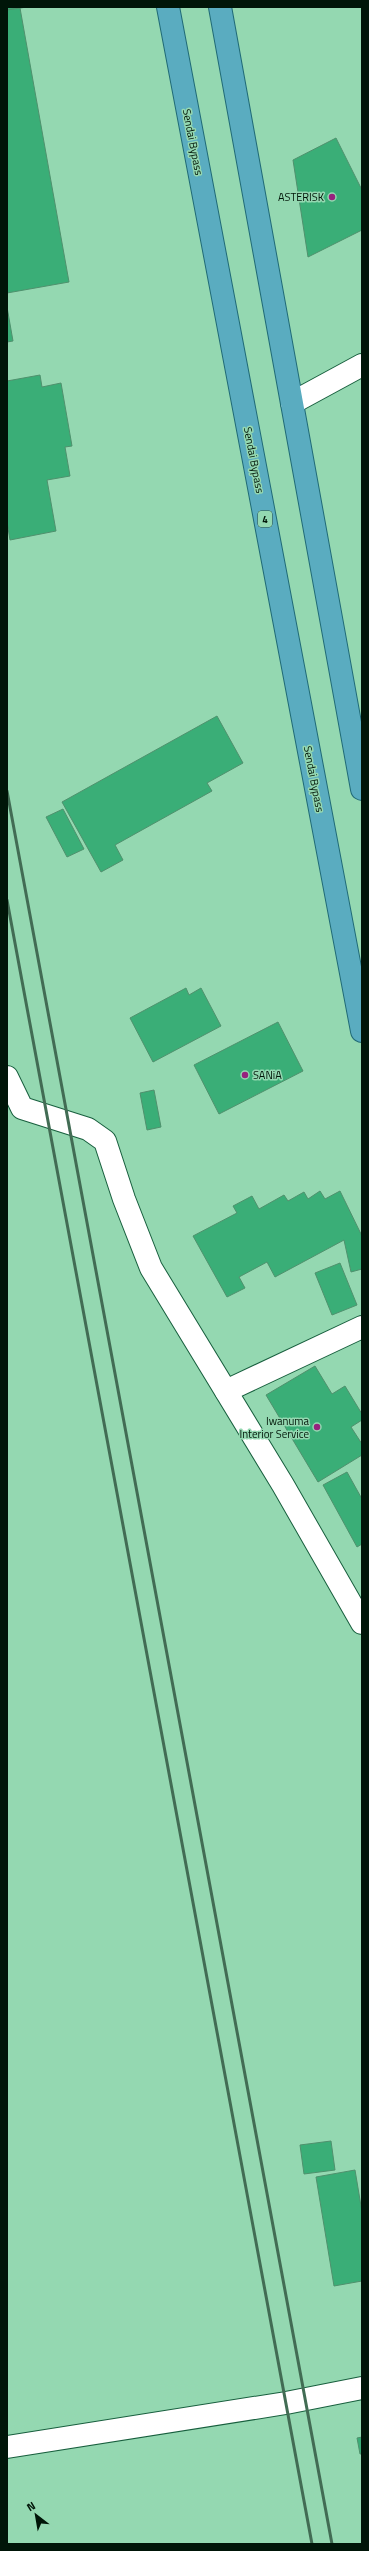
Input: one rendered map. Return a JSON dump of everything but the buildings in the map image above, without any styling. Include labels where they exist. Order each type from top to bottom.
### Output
[{"type":"highway","name":"Sendai Bypass","points":[[168,7],[362,1032]]},
{"type":"highway","points":[[220,7],[362,789]]},
{"type":"street","points":[[292,403],[362,365]]},
{"type":"street","points":[[7,1077],[22,1108],[88,1130],[105,1142],[124,1199],[151,1268],[226,1391],[362,1623]]},
{"type":"street","points":[[226,1391],[362,1327]]},
{"type":"street","points":[[7,2447],[286,2404],[362,2388]]},
{"type":"railway","points":[[7,791],[332,2544]]},
{"type":"railway","points":[[7,900],[312,2544]]},
{"type":"place","name":"ASTERISK","points":[[332,197]]},
{"type":"place","name":"SANiA","points":[[245,1075]]},
{"type":"place","name":"Iwanuma Interior Service","points":[[317,1427]]}]
